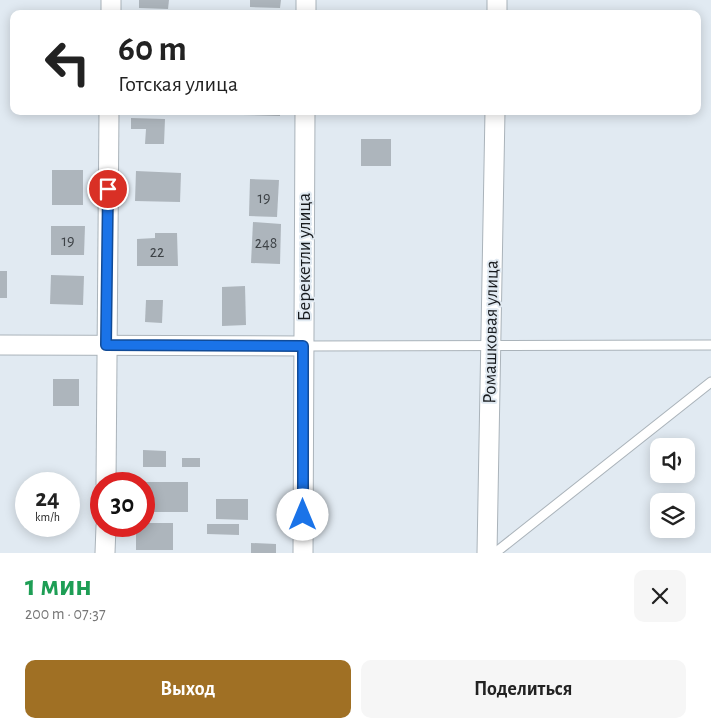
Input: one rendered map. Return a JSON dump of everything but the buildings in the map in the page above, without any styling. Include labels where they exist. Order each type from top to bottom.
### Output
[{"type":"street","points":[[106,472],[109,115]]},
{"type":"street","name":"Берекетли улица","points":[[303,553],[305,115]]},
{"type":"street","name":"Ромашковая улица","points":[[487,553],[495,115]]},
{"type":"street","points":[[0,345],[303,346]]},
{"type":"street","points":[[106,537],[106,553]]},
{"type":"lane","points":[[303,346],[711,345]]},
{"type":"lane","points":[[496,553],[711,382]]},
{"type":"route","points":[[108,189],[106,345],[303,346],[303,515]]}]
